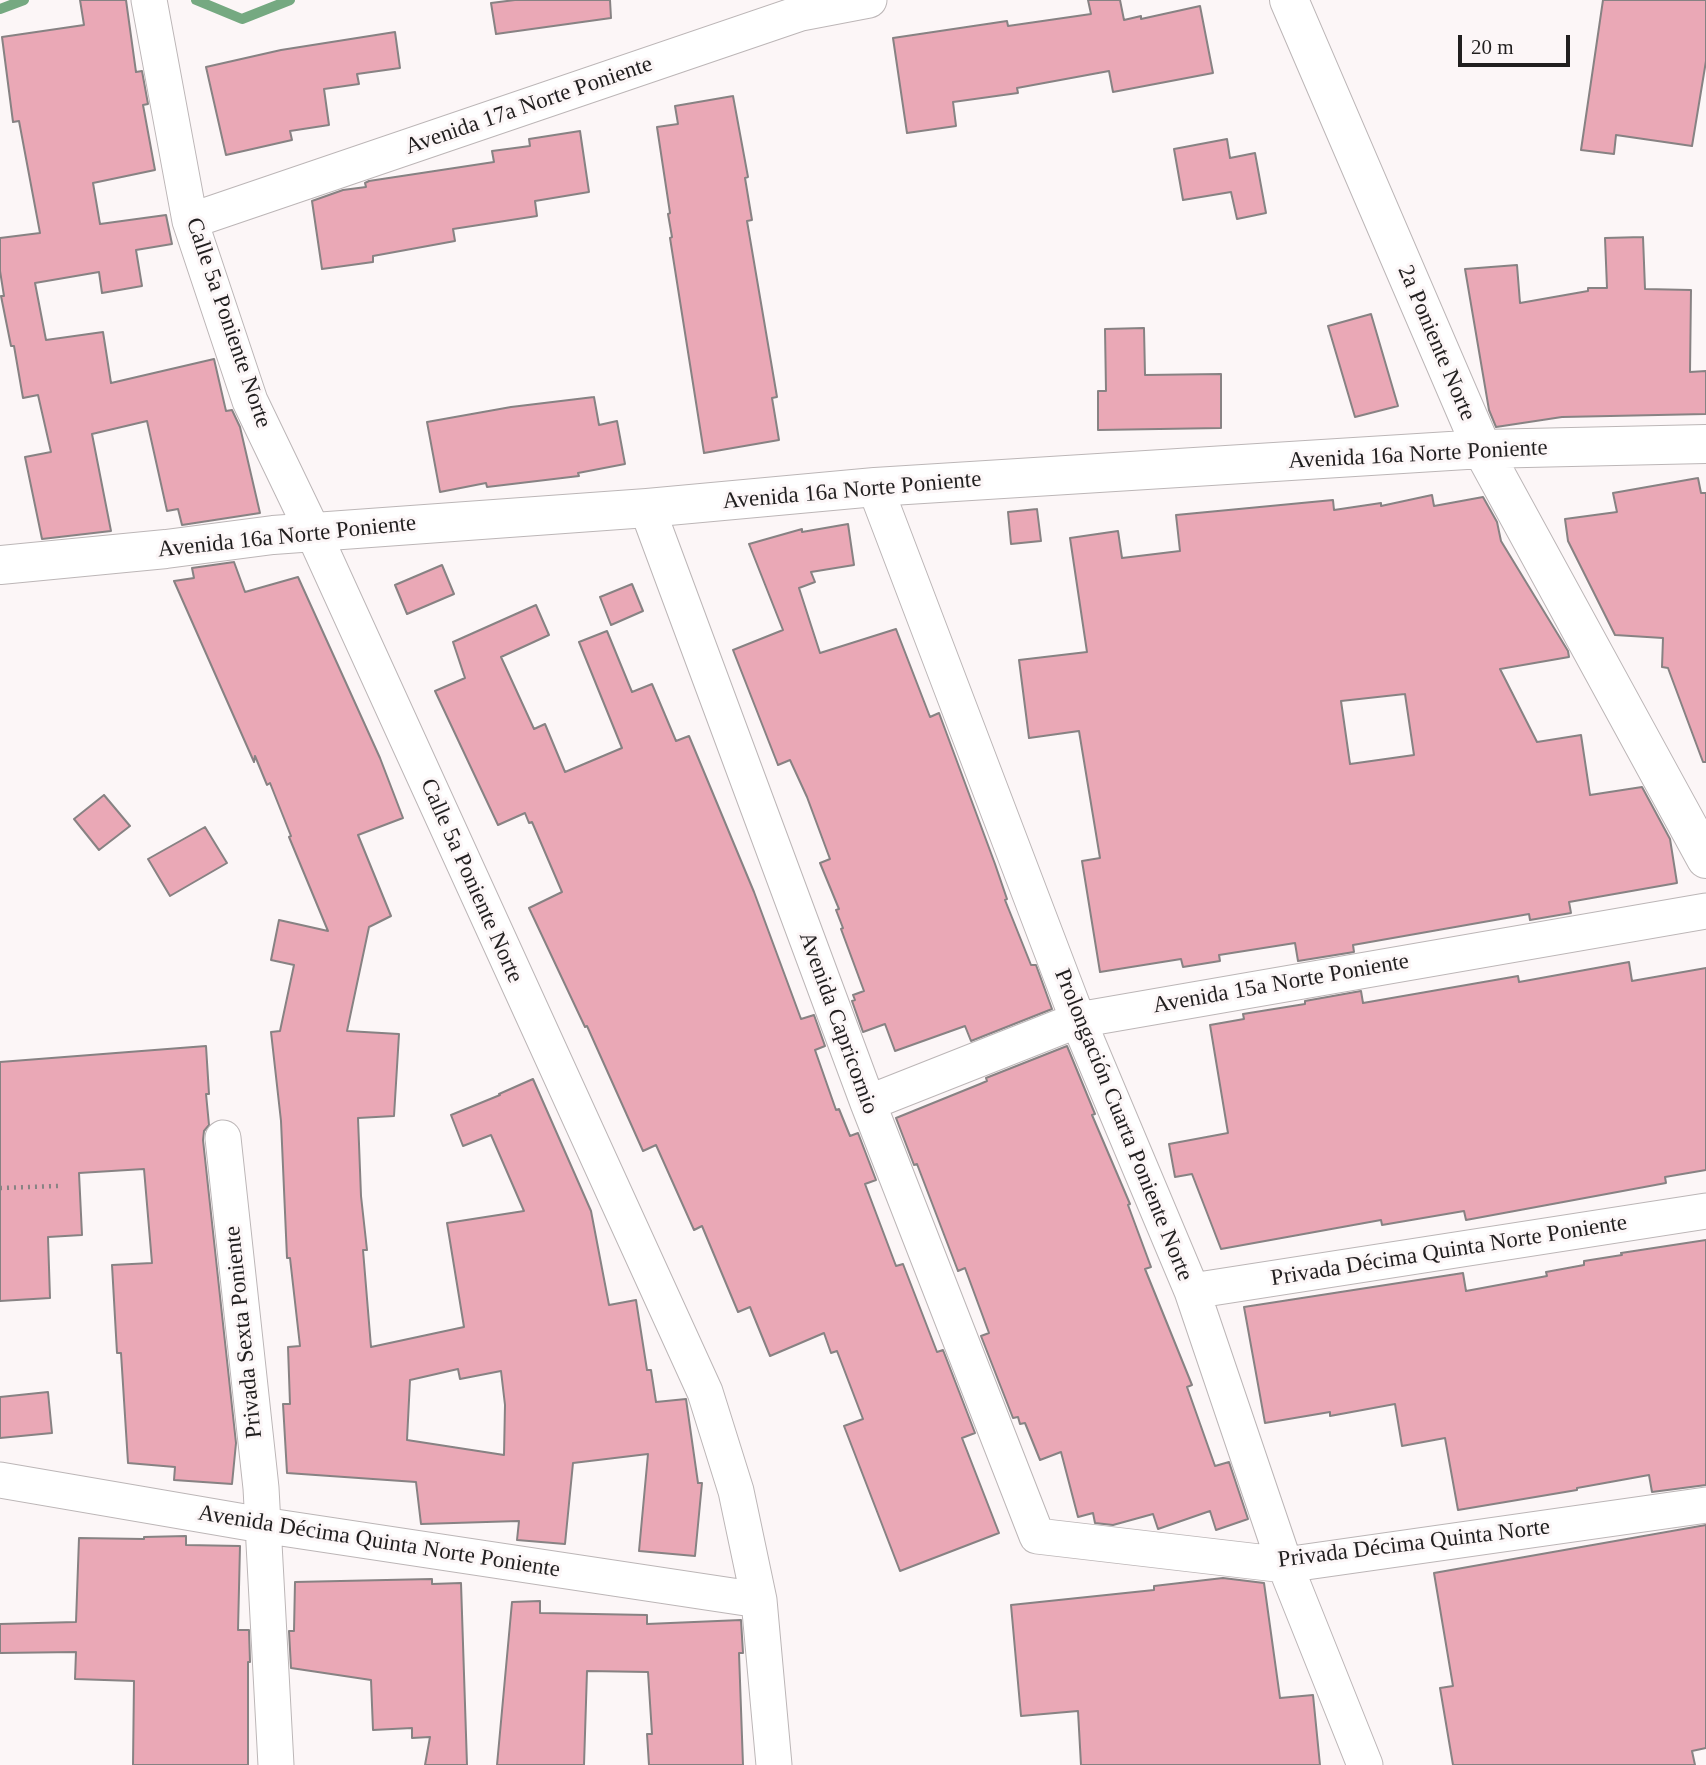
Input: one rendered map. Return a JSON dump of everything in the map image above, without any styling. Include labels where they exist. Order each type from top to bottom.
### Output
[{"type":"street","name":"Calle 5a Poniente Norte","points":[[149,0],[190,221],[250,401],[313,532],[705,1392],[736,1491],[759,1600],[774,1765]]},
{"type":"street","name":"Avenida 17a Norte Poniente","points":[[190,221],[801,13],[869,0]]},
{"type":"street","name":"2a Poniente Norte","points":[[1289,0],[1482,449],[1706,859]]},
{"type":"street","name":"Avenida 16a Norte Poniente","points":[[5,565],[313,532],[647,508],[874,487],[1482,449],[1706,443]]},
{"type":"street","name":"Prolongación Cuarta Poniente Norte","points":[[874,487],[1078,1020],[1192,1292],[1285,1564],[1365,1765]]},
{"type":"street","name":"Avenida Capricornio","points":[[647,508],[868,1104],[1037,1536]]},
{"type":"street","name":"Avenida 15a Norte Poniente","points":[[868,1104],[1078,1020],[1706,911]]},
{"type":"street","name":"Privada Sexta Poniente","points":[[223,1138],[261,1488],[276,1765]]},
{"type":"street","name":"Privada Décima Quinta Norte Poniente","points":[[1192,1292],[1706,1211]]},
{"type":"street","name":"Avenida Décima Quinta Norte Poniente","points":[[0,1480],[262,1525],[759,1600]]},
{"type":"street","name":"Privada Décima Quinta Norte","points":[[1037,1536],[1285,1564],[1706,1504]]},
{"type":"path","points":[[0,1188],[59,1186]]},
{"type":"building","points":[[80,0],[126,0],[136,72],[142,71],[148,104],[143,105],[155,170],[93,183],[100,224],[166,215],[172,244],[136,250],[142,286],[102,293],[99,272],[35,283],[46,340],[103,332],[111,383],[214,359],[226,411],[232,410],[240,427],[260,513],[182,525],[178,509],[167,511],[147,421],[92,434],[111,531],[42,539],[25,457],[51,452],[38,395],[23,398],[14,346],[11,346],[1,296],[4,296],[0,271],[0,238],[40,233],[19,121],[13,122],[2,37],[84,25]]},
{"type":"building","points":[[515,0],[610,0],[611,18],[496,34],[491,3]]},
{"type":"building","points":[[1088,0],[1120,0],[1124,20],[1200,6],[1213,73],[1113,92],[1109,71],[1017,88],[1018,93],[953,102],[956,126],[907,133],[893,38],[1007,21],[1008,26],[1091,14]]},
{"type":"building","points":[[1603,0],[1706,0],[1706,61],[1692,146],[1616,135],[1614,154],[1581,150]]},
{"type":"building","points":[[395,32],[400,68],[357,74],[359,84],[324,89],[329,125],[290,131],[292,140],[226,155],[206,67],[281,50]]},
{"type":"building","points":[[733,96],[748,177],[745,178],[752,220],[747,221],[777,397],[772,398],[779,440],[704,453],[670,238],[670,213],[657,127],[678,124],[675,106]]},
{"type":"building","points":[[580,131],[589,192],[535,201],[537,216],[453,229],[455,241],[373,256],[373,262],[322,269],[312,201],[343,190],[366,187],[365,183],[369,181],[494,162],[492,151],[530,146],[529,139]]},
{"type":"building","points":[[1227,139],[1230,158],[1255,153],[1266,213],[1237,219],[1231,192],[1183,200],[1174,149]]},
{"type":"building","points":[[1643,237],[1645,289],[1691,290],[1690,372],[1706,371],[1706,414],[1562,417],[1496,427],[1489,410],[1465,269],[1517,265],[1520,303],[1588,291],[1588,288],[1607,288],[1605,238]]},
{"type":"building","points":[[1371,314],[1398,406],[1355,417],[1328,326]]},
{"type":"building","points":[[1144,328],[1145,375],[1221,374],[1221,428],[1098,430],[1098,391],[1106,391],[1105,329]]},
{"type":"building","points":[[594,397],[599,425],[617,421],[625,464],[578,473],[579,476],[487,487],[486,483],[440,492],[427,422],[511,407]]},
{"type":"building","points":[[1698,478],[1701,493],[1706,493],[1706,762],[1703,762],[1668,668],[1662,667],[1663,638],[1615,635],[1568,541],[1565,519],[1617,512],[1613,493]]},
{"type":"building","points":[[1432,495],[1434,506],[1483,497],[1497,522],[1501,541],[1568,651],[1569,657],[1500,669],[1537,742],[1581,735],[1590,795],[1642,787],[1670,839],[1677,883],[1569,902],[1571,913],[1530,920],[1529,914],[1353,945],[1354,952],[1298,961],[1295,943],[1219,955],[1220,961],[1183,967],[1181,959],[1100,972],[1082,861],[1100,858],[1079,731],[1029,738],[1019,660],[1087,652],[1070,538],[1118,531],[1122,558],[1180,551],[1176,515],[1333,500],[1334,510],[1381,503],[1381,506]],"holes":[[[1405,694],[1414,755],[1350,764],[1341,701]]]},
{"type":"building","points":[[1037,509],[1041,541],[1011,544],[1008,512]]},
{"type":"building","points":[[848,524],[854,565],[811,572],[815,582],[799,588],[820,653],[896,629],[930,717],[939,713],[995,864],[1007,899],[1005,900],[1031,965],[1036,965],[1052,1009],[971,1041],[965,1026],[895,1051],[885,1024],[863,1032],[852,1001],[855,1000],[853,995],[864,991],[841,929],[843,928],[836,910],[839,909],[820,863],[830,859],[790,760],[778,765],[733,650],[783,630],[749,544],[802,529],[802,532]]},
{"type":"building","points":[[234,562],[245,592],[298,577],[380,758],[403,818],[358,835],[391,916],[369,927],[347,1031],[399,1034],[394,1116],[358,1118],[361,1196],[367,1250],[363,1250],[371,1347],[464,1327],[447,1223],[524,1211],[491,1135],[463,1146],[451,1115],[533,1079],[591,1211],[609,1305],[636,1300],[647,1370],[651,1370],[656,1402],[686,1399],[698,1483],[702,1483],[695,1556],[639,1551],[648,1454],[573,1463],[565,1544],[517,1540],[519,1521],[421,1524],[416,1482],[287,1473],[283,1404],[290,1404],[288,1347],[300,1346],[290,1258],[287,1258],[281,1121],[271,1032],[280,1031],[294,965],[271,960],[279,920],[328,931],[270,783],[267,785],[255,756],[254,762],[174,581],[194,578],[192,568]],"holes":[[[458,1369],[460,1379],[501,1371],[505,1405],[504,1455],[407,1440],[410,1380]]]},
{"type":"building","points":[[442,565],[454,594],[407,614],[395,585]]},
{"type":"building","points":[[632,584],[643,611],[611,625],[600,597]]},
{"type":"building","points":[[536,605],[549,635],[501,657],[534,729],[545,724],[565,772],[622,748],[579,642],[607,631],[632,692],[652,684],[676,741],[689,736],[754,892],[801,1019],[814,1015],[825,1046],[815,1050],[836,1110],[839,1109],[850,1136],[858,1133],[876,1180],[865,1184],[896,1266],[903,1264],[937,1352],[943,1350],[975,1433],[962,1438],[999,1533],[900,1571],[844,1426],[863,1419],[837,1351],[831,1353],[824,1333],[770,1356],[750,1307],[738,1312],[702,1226],[694,1230],[656,1145],[643,1151],[587,1026],[585,1027],[529,908],[562,892],[532,822],[529,823],[525,813],[498,825],[435,691],[465,678],[453,642]]},
{"type":"building","points":[[104,795],[130,826],[99,850],[74,819]]},
{"type":"building","points":[[205,827],[227,863],[170,896],[148,859]]},
{"type":"building","points":[[1629,962],[1632,981],[1706,968],[1706,1170],[1665,1177],[1666,1183],[1466,1220],[1464,1211],[1382,1225],[1381,1220],[1221,1249],[1192,1174],[1175,1177],[1169,1144],[1228,1133],[1210,1025],[1244,1019],[1243,1014],[1361,991],[1363,1003],[1518,976],[1519,982]]},
{"type":"building","points":[[206,1046],[209,1125],[204,1131],[203,1140],[236,1443],[232,1484],[174,1480],[175,1467],[128,1463],[121,1353],[117,1353],[112,1265],[152,1263],[144,1169],[79,1173],[82,1235],[48,1237],[50,1298],[0,1301],[0,1062]]},
{"type":"building","points":[[1067,1046],[1095,1114],[1092,1115],[1130,1204],[1128,1205],[1151,1267],[1145,1269],[1192,1385],[1187,1387],[1215,1466],[1229,1462],[1248,1519],[1216,1530],[1210,1511],[1158,1529],[1153,1514],[1113,1525],[1095,1523],[1093,1513],[1078,1517],[1061,1452],[1040,1460],[1025,1423],[1020,1424],[1018,1417],[1013,1418],[981,1336],[989,1333],[965,1268],[958,1271],[917,1164],[914,1165],[896,1118]]},
{"type":"building","points":[[1706,1240],[1706,1485],[1652,1492],[1649,1475],[1458,1510],[1445,1438],[1402,1446],[1395,1404],[1330,1416],[1330,1412],[1265,1423],[1244,1307],[1463,1273],[1466,1291],[1547,1276],[1546,1272],[1584,1265],[1584,1261],[1622,1255],[1621,1253]]},
{"type":"building","points":[[48,1392],[52,1433],[0,1438],[0,1397]]},
{"type":"building","points":[[1706,1525],[1706,1748],[1692,1751],[1695,1765],[1453,1765],[1440,1688],[1453,1686],[1434,1573]]},
{"type":"building","points":[[186,1536],[186,1545],[240,1546],[238,1630],[249,1630],[248,1765],[133,1765],[134,1681],[75,1679],[76,1652],[0,1653],[0,1624],[76,1622],[79,1538],[144,1539]]},
{"type":"building","points":[[1223,1578],[1264,1583],[1280,1698],[1313,1695],[1320,1765],[1081,1765],[1078,1711],[1021,1716],[1011,1605],[1154,1590],[1154,1586]]},
{"type":"building","points":[[432,1579],[432,1584],[461,1583],[467,1765],[425,1765],[430,1737],[412,1738],[412,1728],[373,1730],[371,1680],[291,1668],[289,1631],[294,1631],[295,1582]]},
{"type":"building","points":[[540,1601],[540,1613],[647,1615],[647,1624],[741,1620],[743,1653],[739,1653],[743,1765],[649,1765],[647,1734],[652,1734],[648,1672],[587,1671],[584,1765],[497,1765],[512,1602]]},
{"type":"waterway","points":[[0,9],[24,0]]},
{"type":"waterway","points":[[196,0],[242,19],[290,0]]}]
